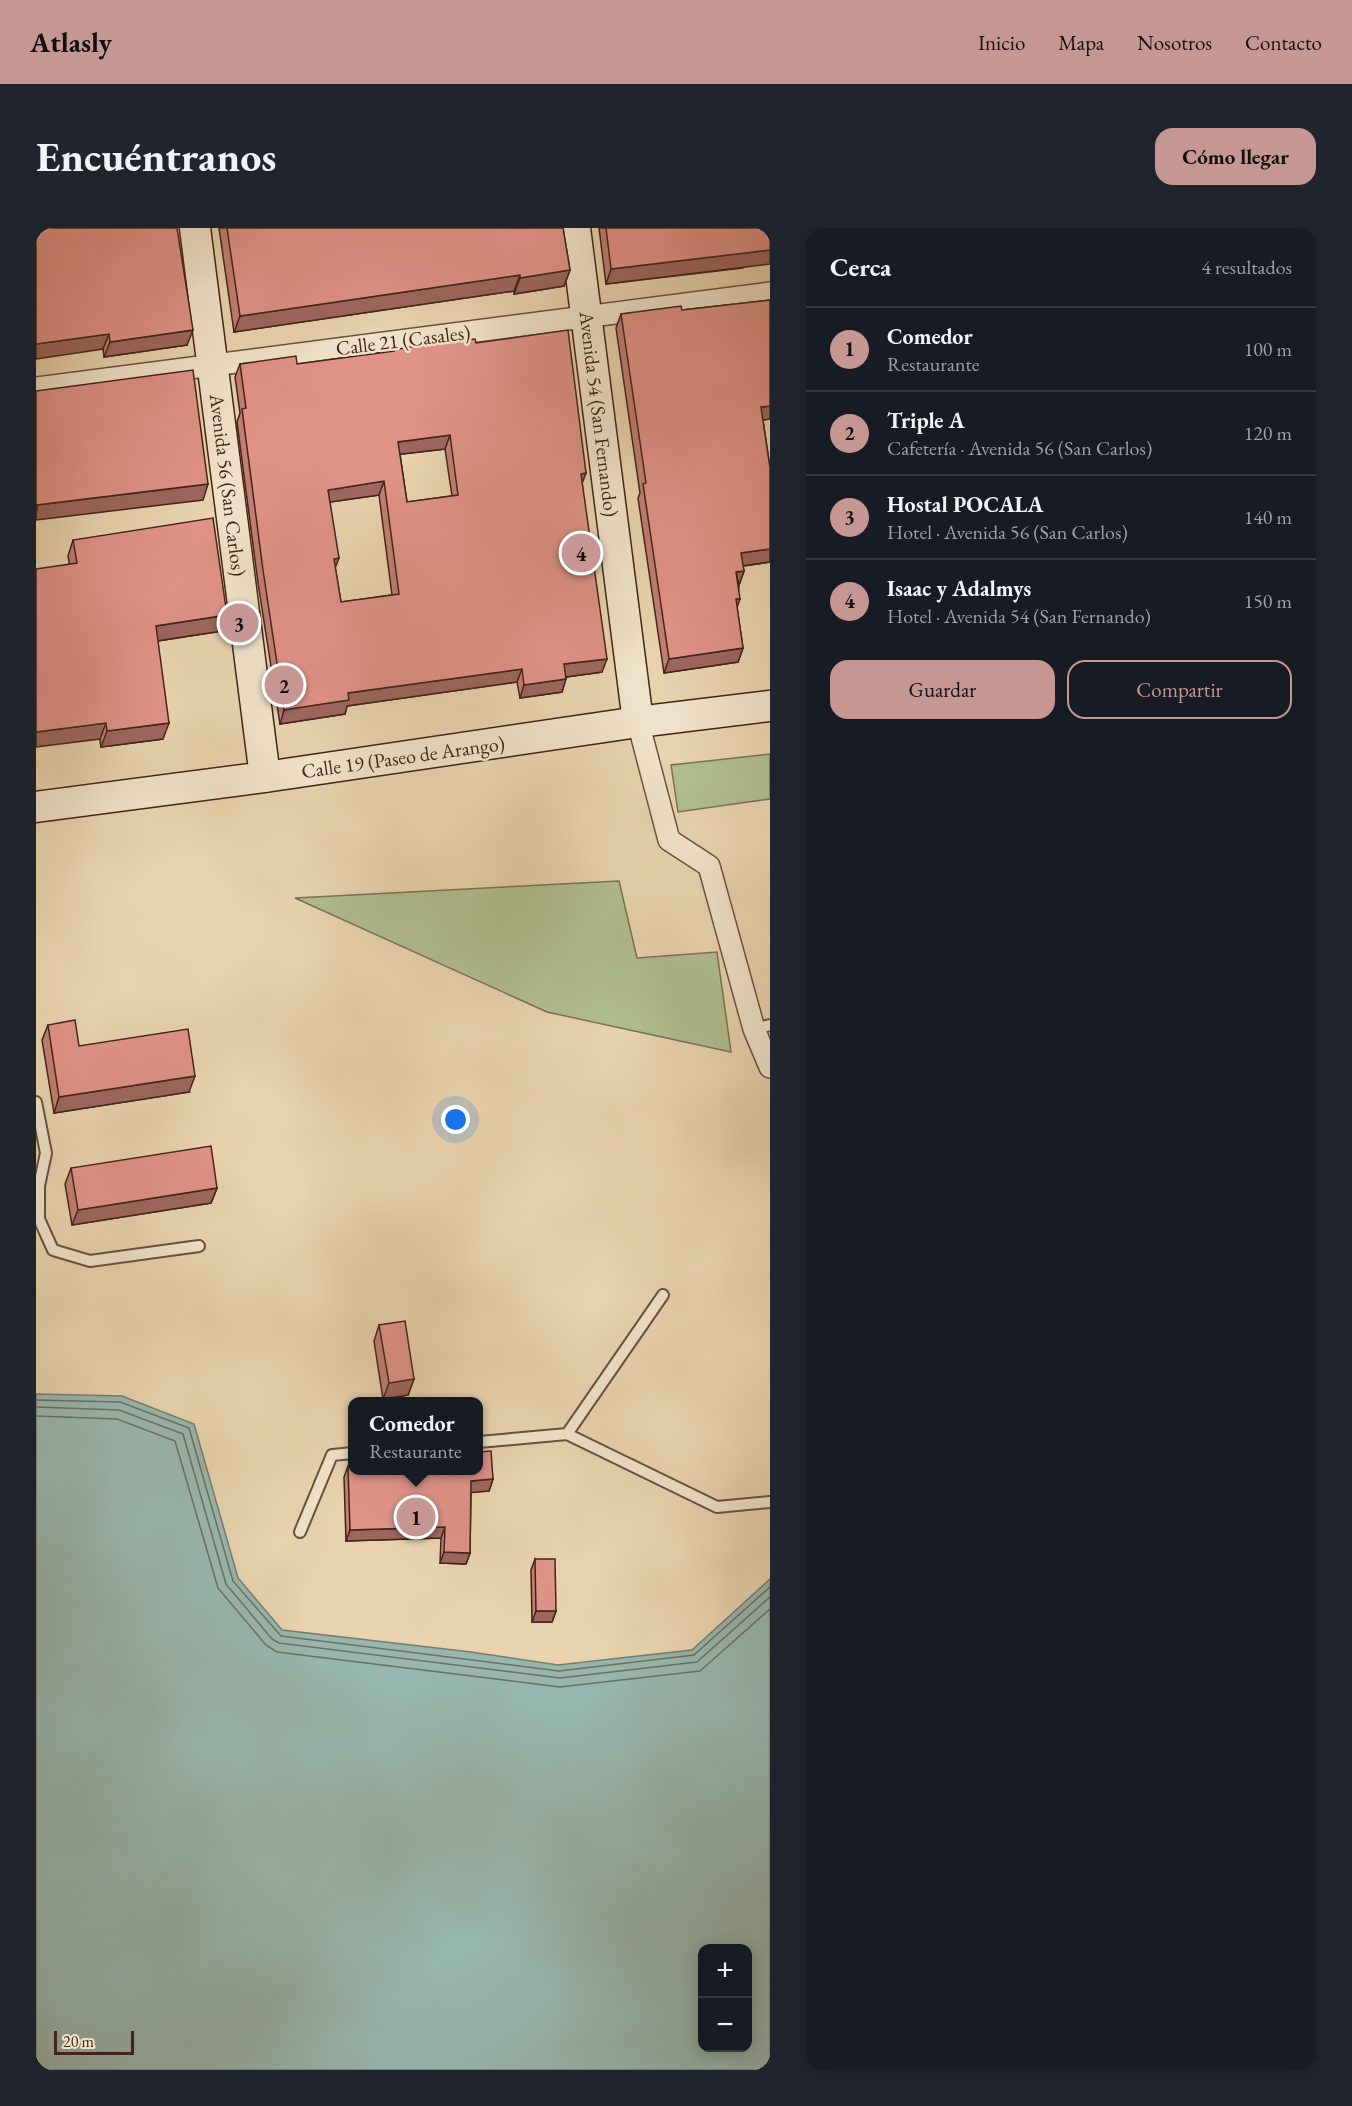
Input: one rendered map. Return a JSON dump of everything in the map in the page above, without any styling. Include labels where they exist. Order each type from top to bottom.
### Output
[{"type":"main road","name":"Avenida 56 (San Carlos)","points":[[195,228],[265,777]]},
{"type":"main road","name":"Avenida 54 (San Fernando)","points":[[574,228],[638,722]]},
{"type":"main road","name":"Calle 19 (Paseo de Arango)","points":[[36,807],[265,777],[638,722],[770,706]]},
{"type":"street","name":"Calle 21 (Casales)","points":[[36,388],[770,293]]},
{"type":"street","name":"Avenida 54 (San Fernando)","points":[[638,722],[669,840],[710,866],[762,1027],[770,1067]]},
{"type":"lane","points":[[36,1102],[45,1153],[39,1186],[39,1219],[53,1250],[90,1262],[199,1246]]},
{"type":"lane","points":[[567,1434],[663,1294]]},
{"type":"lane","points":[[483,1442],[567,1434],[717,1507],[770,1502]]},
{"type":"lane","points":[[300,1532],[332,1455],[348,1453]]},
{"type":"green space","points":[[770,754],[770,799],[678,812],[671,765]]},
{"type":"green space","points":[[619,881],[637,958],[717,952],[731,1052],[547,1012],[295,898]]},
{"type":"water","points":[[36,1394],[122,1396],[194,1424],[238,1578],[282,1630],[471,1652],[558,1665],[692,1650],[770,1579],[770,2070],[36,2070]]},
{"type":"building","points":[[36,228],[177,228],[193,330],[110,342],[109,334],[36,344]]},
{"type":"building","points":[[227,228],[563,228],[570,270],[520,278],[520,275],[240,316]]},
{"type":"building","points":[[606,228],[770,228],[770,250],[611,269]]},
{"type":"building","points":[[770,300],[770,406],[761,407],[770,468],[770,549],[741,553],[744,571],[736,572],[740,599],[736,599],[743,648],[669,659],[621,314],[681,306],[682,310]]},
{"type":"building","points":[[568,330],[586,473],[581,474],[607,659],[564,664],[566,679],[524,685],[522,669],[348,693],[349,700],[284,710],[242,409],[246,408],[240,364],[296,356],[297,364],[415,346],[475,339],[476,343]],"holes":[[[450,435],[458,495],[407,502],[398,442]],[[384,481],[399,594],[341,602],[334,559],[339,558],[328,490]]]},
{"type":"building","points":[[193,370],[208,484],[37,505],[36,510],[36,391]]},
{"type":"building","points":[[213,518],[227,615],[156,626],[169,723],[107,731],[106,723],[36,732],[36,569],[77,563],[73,540]]},
{"type":"building","points":[[75,1020],[79,1046],[188,1029],[195,1076],[59,1097],[48,1025]]},
{"type":"building","points":[[211,1146],[217,1188],[78,1210],[71,1168]]},
{"type":"building","points":[[405,1321],[414,1379],[389,1383],[379,1325]]},
{"type":"building","points":[[491,1451],[493,1479],[471,1481],[470,1553],[444,1552],[445,1527],[350,1530],[348,1475],[483,1475],[483,1452]]},
{"type":"building","points":[[535,1559],[555,1559],[556,1611],[536,1611]]},
{"type":"place","name":"Isaac y Adalmys","points":[[581,553]]},
{"type":"place","name":"Hostal POCALA","points":[[239,623]]},
{"type":"place","name":"Triple A","points":[[284,685]]},
{"type":"place","name":"Comedor","points":[[416,1517]]}]
